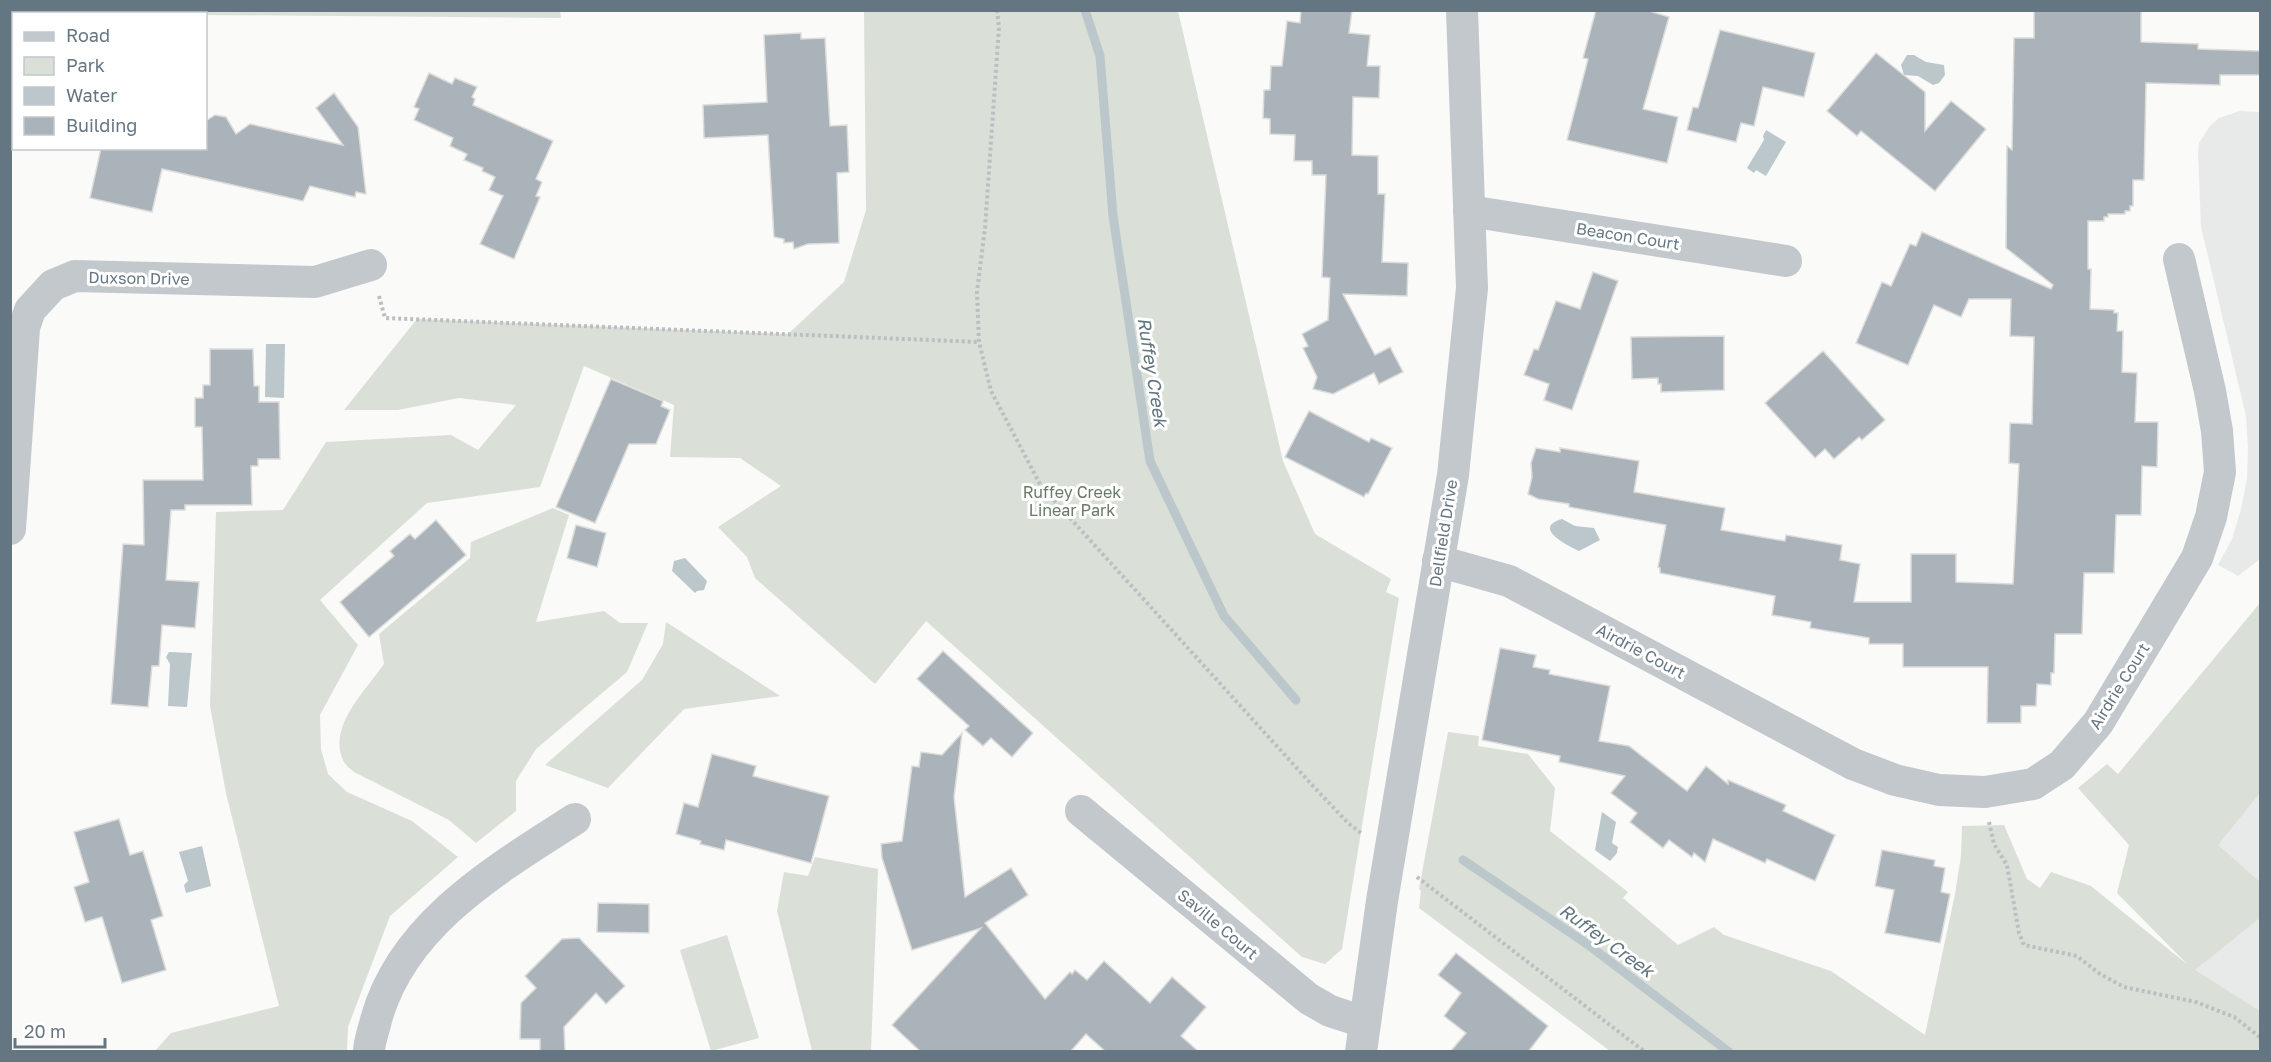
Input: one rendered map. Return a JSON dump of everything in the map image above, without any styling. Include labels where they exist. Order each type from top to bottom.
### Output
[{"type":"street","name":"Dellfield Drive","points":[[1362,1037],[1382,901],[1453,475],[1470,312],[1472,288],[1462,10]]},
{"type":"street","name":"Beacon Court","points":[[1469,211],[1786,261]]},
{"type":"street","name":"Airdrie Court","points":[[1438,561],[1509,581],[1853,764],[1895,780],[1939,790],[1985,792],[2033,783],[2065,761],[2098,723],[2197,558],[2211,517],[2220,472],[2217,431],[2179,259]]},
{"type":"street","name":"Duxson Drive","points":[[10,529],[24,328],[30,310],[53,285],[75,276],[315,282],[370,265]]},
{"type":"street","name":"Saville Court","points":[[1081,811],[1309,999],[1330,1011],[1362,1037]]},
{"type":"street","points":[[369,1052],[381,1002],[402,960],[442,916],[487,876],[575,819]]},
{"type":"path","points":[[997,10],[999,27],[977,292],[979,342],[991,391],[1041,486],[1348,823],[1645,1052]]},
{"type":"path","points":[[370,265],[385,318],[979,342]]},
{"type":"path","points":[[1985,792],[1994,844],[2007,865],[2019,933],[2024,945],[2078,956],[2100,974],[2124,987],[2196,1002],[2235,1017],[2260,1037]]},
{"type":"shaded area","points":[[2240,111],[2260,112],[2260,559],[2238,576],[2218,565],[2232,539],[2247,479],[2246,416],[2201,227],[2198,152],[2199,143],[2210,126],[2219,118]]},
{"type":"shaded area","points":[[2260,793],[2260,882],[2217,845]]},
{"type":"shaded area","points":[[2260,918],[2260,1011],[2194,970]]},
{"type":"green space","points":[[560,10],[561,18],[207,15],[207,12],[80,11]]},
{"type":"green space","name":"Ruffey Creek Linear Park","points":[[864,11],[1178,11],[1283,461],[1315,534],[1391,579],[1386,592],[1399,598],[1342,949],[1325,964],[1302,957],[926,621],[875,684],[755,578],[747,557],[718,527],[781,486],[740,458],[670,457],[674,405],[584,366],[540,487],[427,503],[320,600],[358,645],[320,715],[321,749],[328,774],[347,792],[412,821],[458,857],[390,916],[348,1027],[347,1051],[155,1051],[171,1033],[279,1006],[226,793],[210,706],[216,512],[283,510],[326,442],[451,435],[478,450],[516,405],[459,398],[398,410],[344,410],[417,319],[788,334],[844,282],[866,210]]},
{"type":"green space","points":[[553,508],[569,515],[536,622],[604,611],[620,623],[648,623],[627,672],[536,749],[516,781],[516,811],[476,843],[449,820],[354,772],[344,762],[340,749],[340,736],[350,710],[384,664],[379,634],[470,558],[471,542]]},
{"type":"green space","points":[[2260,603],[2260,793],[2218,845],[2260,882],[2260,918],[2195,970],[2260,1011],[2260,1051],[1610,1051],[1419,908],[1421,891],[1419,889],[1448,732],[1479,736],[1478,746],[1528,754],[1555,788],[1550,831],[1628,892],[1623,898],[1678,945],[1714,927],[1724,935],[1831,971],[1925,1035],[1955,894],[1961,856],[1962,826],[2004,825],[2027,879],[2040,888],[2051,872],[2091,886],[2188,965],[2117,893],[2129,845],[2078,788],[2107,764],[2118,774]]},
{"type":"green space","points":[[666,622],[780,696],[684,709],[608,788],[545,765],[642,680],[663,644]]},
{"type":"green space","points":[[815,857],[878,869],[871,1051],[812,1051],[777,911],[784,872],[808,876]]},
{"type":"green space","points":[[727,935],[759,1038],[711,1051],[680,950]]},
{"type":"water","points":[[1907,55],[1914,55],[1926,62],[1944,65],[1945,75],[1939,83],[1933,85],[1918,76],[1904,75],[1901,65]]},
{"type":"water","points":[[1766,130],[1786,142],[1766,176],[1756,170],[1754,173],[1747,168],[1764,140]]},
{"type":"water","points":[[266,344],[285,344],[284,398],[265,397]]},
{"type":"water","points":[[1562,519],[1575,526],[1594,528],[1600,540],[1579,551],[1568,545],[1551,532],[1550,527],[1553,523]]},
{"type":"water","points":[[685,558],[707,581],[704,590],[695,593],[672,571],[674,561]]},
{"type":"water","points":[[169,652],[192,653],[187,707],[168,706],[170,664],[166,657]]},
{"type":"water","points":[[1602,812],[1616,822],[1612,843],[1618,847],[1617,853],[1610,861],[1595,850]]},
{"type":"water","points":[[202,846],[211,886],[186,893],[184,885],[188,881],[179,852]]},
{"type":"building","points":[[1301,10],[1352,10],[1349,33],[1370,35],[1367,66],[1380,66],[1379,98],[1353,97],[1352,155],[1378,156],[1378,194],[1385,194],[1382,262],[1408,263],[1407,296],[1343,294],[1375,355],[1390,347],[1403,372],[1379,384],[1374,373],[1333,394],[1313,389],[1317,377],[1303,348],[1308,346],[1302,334],[1328,320],[1330,278],[1322,277],[1326,175],[1312,175],[1312,161],[1294,161],[1295,135],[1270,134],[1270,119],[1263,118],[1264,90],[1270,90],[1271,66],[1282,66],[1287,21],[1300,23]]},
{"type":"building","points":[[1596,10],[1646,10],[1669,17],[1643,109],[1678,117],[1667,163],[1567,140],[1588,59],[1583,58]]},
{"type":"building","points":[[2034,10],[2141,10],[2141,42],[2198,44],[2198,49],[2260,51],[2260,75],[2220,75],[2220,85],[2146,83],[2144,180],[2133,180],[2133,206],[2130,206],[2130,211],[2125,211],[2125,214],[2108,214],[2108,217],[2104,217],[2104,221],[2088,221],[2088,269],[2091,269],[2090,309],[2114,310],[2114,313],[2118,313],[2117,331],[2123,331],[2122,372],[2137,373],[2135,422],[2158,422],[2157,467],[2142,466],[2141,515],[2116,515],[2114,573],[2084,573],[2082,634],[2055,634],[2054,673],[2051,673],[2051,685],[2037,684],[2036,706],[2021,706],[2021,723],[1987,723],[1988,667],[1903,667],[1903,644],[1869,644],[1869,638],[1810,628],[1811,622],[1772,615],[1775,596],[1660,573],[1658,567],[1666,525],[1569,507],[1569,504],[1538,499],[1528,494],[1532,477],[1531,463],[1536,448],[1560,452],[1560,448],[1639,461],[1634,492],[1725,508],[1721,530],[1785,541],[1786,535],[1842,545],[1840,560],[1860,564],[1854,602],[1911,602],[1911,554],[1956,554],[1956,582],[2013,584],[2019,464],[2009,463],[2010,423],[2032,424],[2034,337],[2010,336],[2011,299],[1969,299],[1961,317],[1934,305],[1908,365],[1856,343],[1882,282],[1891,286],[1910,244],[1916,246],[1922,232],[2051,289],[2053,285],[2006,248],[2007,146],[2012,150],[2014,38],[2034,38]]},
{"type":"building","points":[[1720,30],[1815,53],[1804,97],[1763,87],[1754,126],[1741,123],[1736,142],[1687,130],[1693,107],[1698,108]]},
{"type":"building","points":[[801,33],[801,39],[825,38],[830,126],[847,125],[849,172],[837,173],[839,243],[808,244],[794,249],[793,242],[784,243],[784,239],[774,237],[768,135],[704,138],[703,105],[767,102],[764,35]]},
{"type":"building","points":[[1876,53],[1925,92],[1925,131],[1951,101],[1986,129],[1935,191],[1861,131],[1857,136],[1827,111]]},
{"type":"building","points":[[429,73],[452,84],[455,78],[477,87],[472,97],[475,99],[473,105],[553,141],[536,179],[542,182],[536,196],[540,197],[514,259],[480,244],[503,196],[489,190],[495,177],[482,171],[483,168],[464,160],[467,154],[450,146],[453,138],[414,120],[419,109],[414,107]]},
{"type":"building","points":[[334,93],[358,127],[366,194],[356,192],[355,197],[310,186],[303,201],[162,169],[152,212],[90,198],[101,150],[207,150],[207,120],[215,115],[226,117],[236,134],[250,124],[343,145],[316,108]]},
{"type":"building","points":[[1593,272],[1618,281],[1572,410],[1544,400],[1549,384],[1524,375],[1534,349],[1538,350],[1556,301],[1580,309]]},
{"type":"building","points":[[1724,336],[1724,390],[1661,392],[1658,378],[1632,379],[1631,337]]},
{"type":"building","points":[[210,349],[253,349],[254,386],[259,386],[259,402],[279,402],[280,459],[258,459],[258,466],[251,466],[252,505],[185,505],[185,510],[171,510],[166,580],[199,582],[195,628],[162,625],[159,666],[152,666],[148,707],[111,704],[123,544],[144,545],[143,480],[203,480],[202,427],[195,427],[195,398],[203,398],[203,385],[210,385]]},
{"type":"building","points":[[1823,351],[1885,420],[1862,440],[1859,437],[1834,459],[1825,449],[1815,458],[1765,403]]},
{"type":"building","points":[[611,379],[663,401],[661,406],[670,410],[656,444],[629,444],[595,523],[556,507]]},
{"type":"building","points":[[1309,411],[1369,442],[1371,438],[1392,448],[1368,494],[1366,493],[1364,497],[1285,457]]},
{"type":"building","points":[[436,520],[466,555],[369,637],[340,602],[394,556],[390,551],[410,534],[415,539]]},
{"type":"building","points":[[576,525],[606,533],[597,567],[567,558]]},
{"type":"building","points":[[1500,648],[1536,655],[1533,667],[1550,670],[1549,674],[1610,686],[1599,741],[1629,746],[1687,791],[1706,766],[1728,784],[1728,780],[1786,805],[1783,811],[1835,835],[1815,881],[1767,859],[1765,863],[1713,839],[1705,862],[1694,853],[1692,857],[1669,840],[1663,848],[1630,822],[1637,813],[1611,793],[1625,776],[1559,762],[1560,756],[1482,740]]},
{"type":"building","points":[[943,651],[1033,733],[1012,757],[991,738],[983,746],[965,730],[969,726],[917,679]]},
{"type":"building","points":[[962,733],[954,797],[965,897],[1011,868],[1028,895],[985,923],[1045,999],[1070,972],[1072,974],[1075,970],[1087,980],[1104,961],[1150,1003],[1172,977],[1206,1007],[1181,1036],[1199,1052],[1106,1052],[1086,1034],[1070,1052],[921,1052],[892,1025],[981,928],[912,950],[882,858],[881,844],[902,841],[912,766],[919,767],[921,752],[942,755]]},
{"type":"building","points":[[712,754],[756,766],[753,776],[829,796],[811,863],[726,840],[724,850],[700,844],[701,841],[676,834],[684,803],[698,807]]},
{"type":"building","points":[[119,819],[130,855],[143,851],[163,916],[151,920],[166,970],[122,983],[102,917],[85,922],[74,887],[89,882],[74,832]]},
{"type":"building","points":[[1882,850],[1935,860],[1934,866],[1945,868],[1941,892],[1950,894],[1940,943],[1885,933],[1894,890],[1875,886]]},
{"type":"building","points":[[598,903],[649,904],[649,933],[597,932]]},
{"type":"building","points":[[579,938],[625,986],[606,1004],[596,993],[564,1027],[565,1052],[540,1052],[540,1039],[520,1039],[521,1003],[536,988],[525,976],[562,939]]},
{"type":"building","points":[[1456,953],[1548,1026],[1528,1052],[1450,1052],[1466,1033],[1444,1016],[1461,993],[1438,975]]},
{"type":"waterway","name":"Ruffey Creek","points":[[1085,10],[1100,56],[1113,216],[1150,461],[1224,616],[1296,700]]},
{"type":"waterway","name":"Ruffey Creek","points":[[1463,860],[1587,944],[1729,1052]]}]
